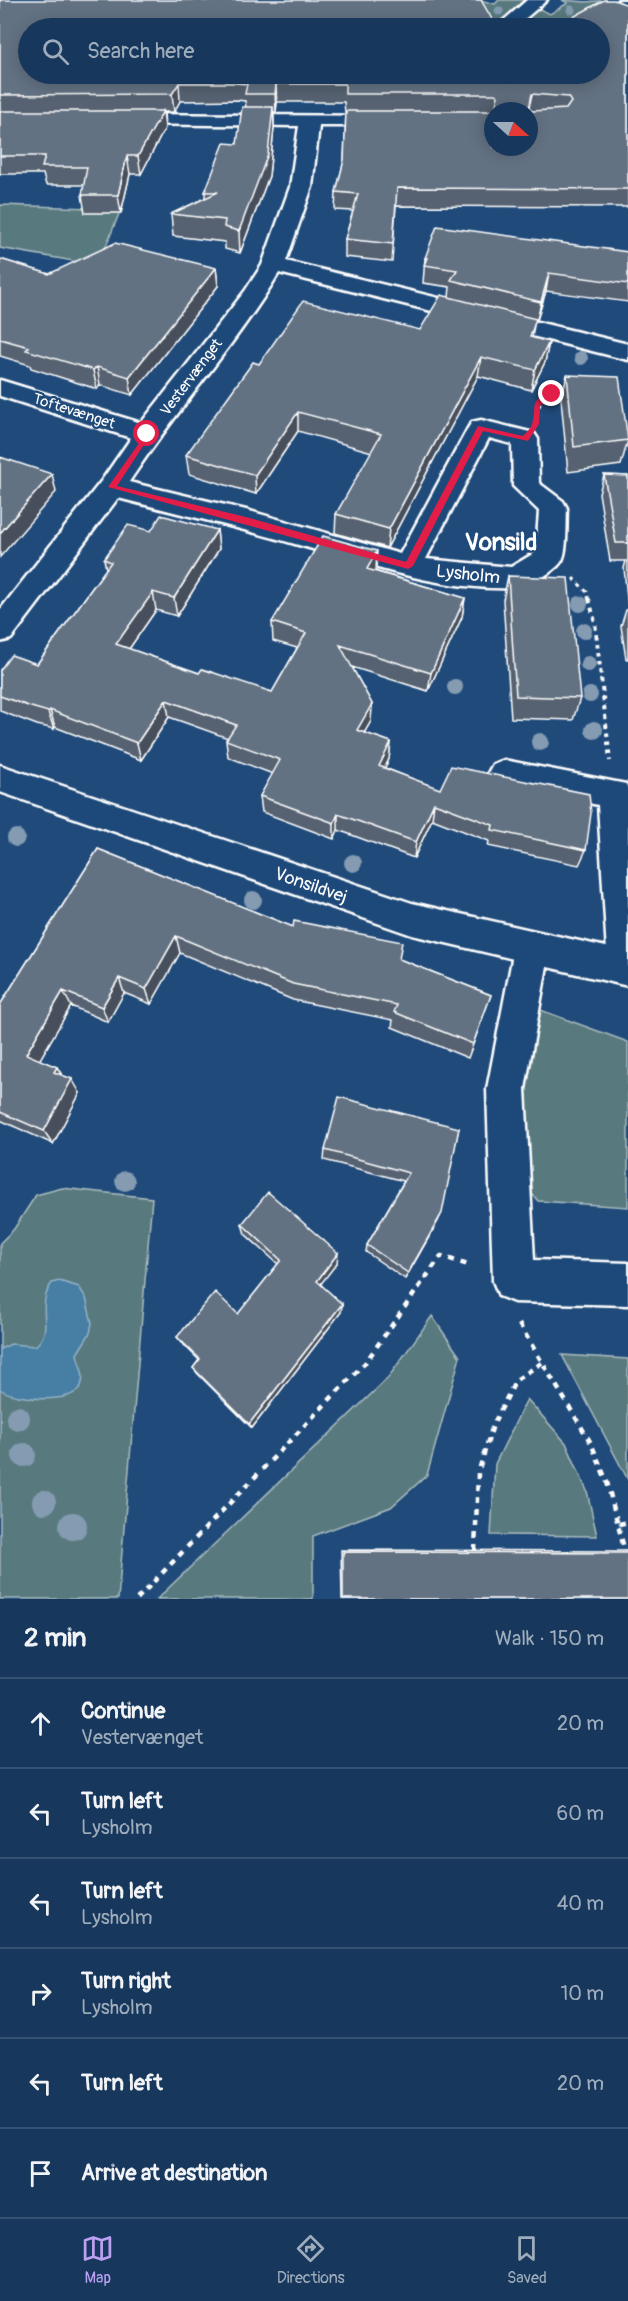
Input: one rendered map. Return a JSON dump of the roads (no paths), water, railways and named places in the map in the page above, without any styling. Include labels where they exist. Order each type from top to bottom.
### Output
[{"type":"street","points":[[516,18],[538,0]]},
{"type":"street","points":[[95,120],[413,120]]},
{"type":"street","name":"Vestervænget","points":[[0,631],[112,487],[147,434],[255,294],[273,265],[301,187],[310,120]]},
{"type":"street","points":[[273,265],[628,352]]},
{"type":"street","name":"Toftevænget","points":[[0,388],[147,434]]},
{"type":"street","name":"Lysholm","points":[[112,487],[246,520],[408,566],[453,574],[516,578],[550,557],[553,508],[526,486],[525,439],[481,428],[408,566]]},
{"type":"street","points":[[504,773],[614,794],[627,969]]},
{"type":"street","name":"Vonsildvej","points":[[0,778],[412,920],[627,969]]},
{"type":"street","points":[[532,949],[506,1089],[514,1281],[628,1284]]},
{"type":"water","points":[[59,1281],[79,1287],[86,1298],[92,1323],[90,1333],[77,1354],[82,1374],[81,1386],[76,1392],[56,1398],[30,1398],[7,1393],[0,1389],[0,1349],[11,1344],[35,1346],[41,1340],[45,1325],[44,1309],[47,1292],[52,1283]]},
{"type":"district","name":"Vonsild","points":[[501,542]]}]
